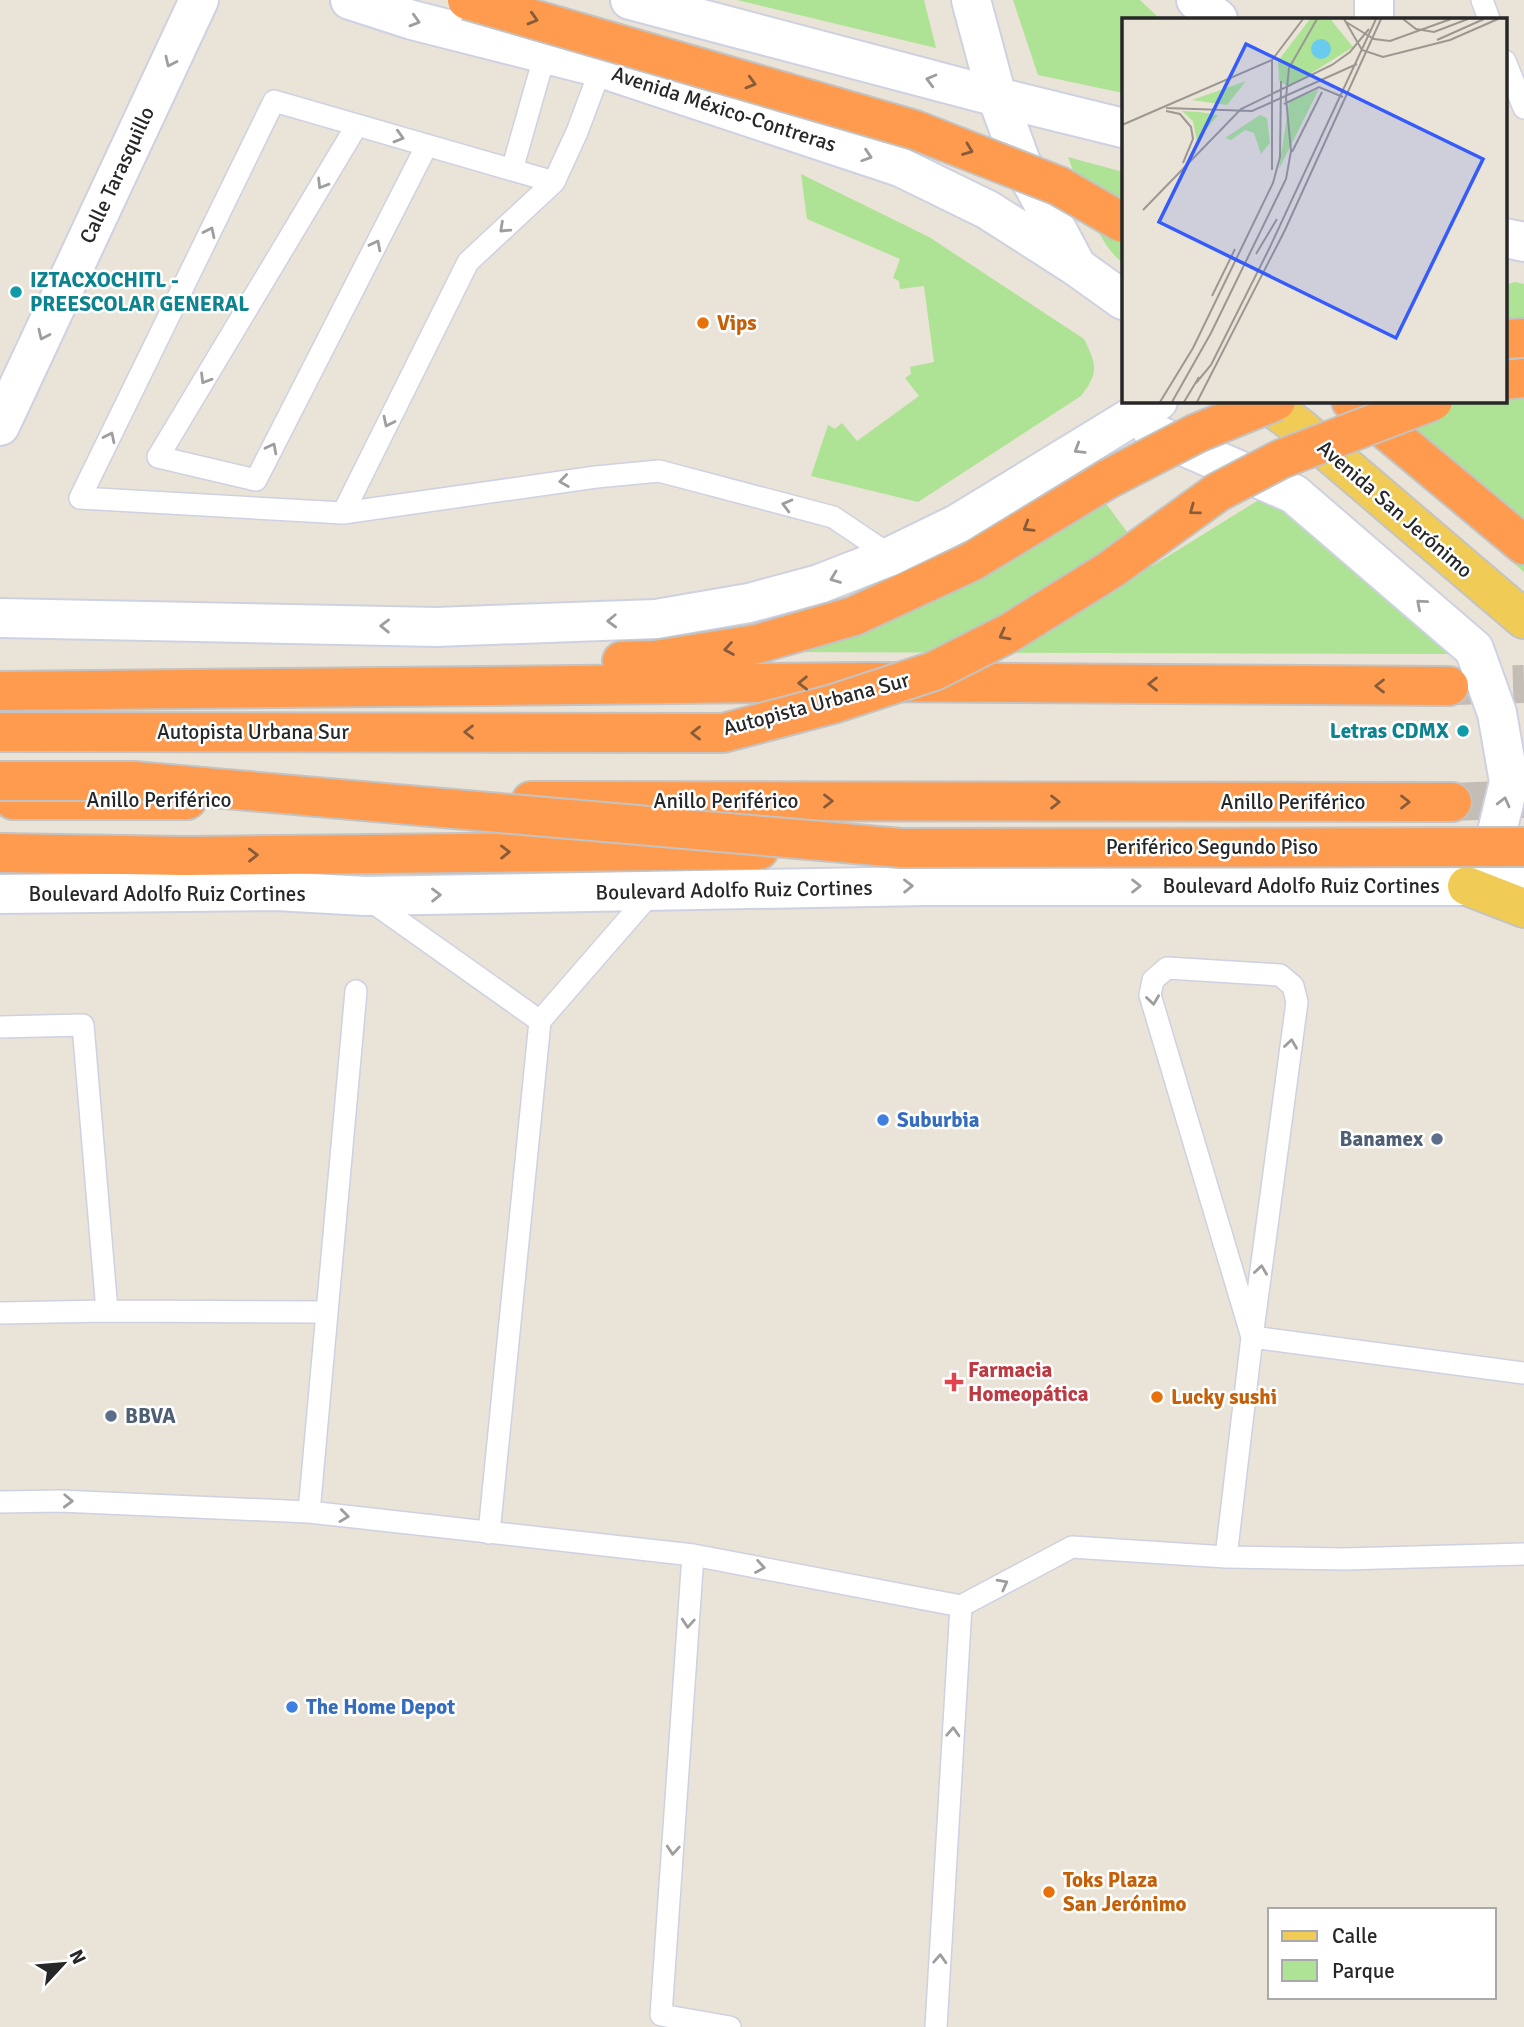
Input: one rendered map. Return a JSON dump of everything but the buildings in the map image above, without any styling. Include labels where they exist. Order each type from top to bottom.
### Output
[{"type":"highway","points":[[467,0],[915,130],[1059,186],[1122,222]]},
{"type":"highway","points":[[1506,339],[1524,338]]},
{"type":"highway","points":[[1506,380],[1524,378]]},
{"type":"highway","points":[[1352,402],[1524,545]]},
{"type":"highway","name":"Autopista Urbana Sur","points":[[0,732],[723,733],[833,704],[934,671],[1009,633],[1110,570],[1218,492],[1281,459],[1430,402]]},
{"type":"highway","points":[[0,670],[110,671],[655,660],[757,644],[854,616],[971,562],[1108,479],[1197,433],[1298,410]]},
{"type":"highway","points":[[0,691],[855,682],[1449,686]]},
{"type":"highway","points":[[0,781],[134,781],[901,848]]},
{"type":"highway","name":"Anillo Periférico","points":[[0,800],[1452,802]]},
{"type":"highway","name":"Periférico Segundo Piso","points":[[901,848],[1524,847]]},
{"type":"highway","points":[[0,853],[185,856],[901,848]]},
{"type":"main road","name":"Calle Tarasquillo","points":[[0,426],[199,0]]},
{"type":"main road","name":"Avenida México-Contreras","points":[[350,0],[412,20],[601,68],[900,167],[988,210],[1077,267]]},
{"type":"main road","points":[[630,0],[1122,128]]},
{"type":"main road","points":[[971,0],[997,97],[1021,162],[1077,267],[1122,299]]},
{"type":"main road","points":[[1196,0],[1217,18]]},
{"type":"main road","points":[[1374,0],[1374,18]]},
{"type":"main road","points":[[1506,238],[1524,242]]},
{"type":"main road","points":[[0,618],[436,627],[656,619],[749,603],[819,584],[891,556],[957,524],[1156,402]]},
{"type":"main road","name":"Avenida San Jerónimo","points":[[1268,402],[1298,410],[1524,620]]},
{"type":"main road","points":[[1125,421],[1294,494],[1474,649],[1497,713],[1510,782],[1496,836],[1467,886],[1524,908]]},
{"type":"main road","name":"Boulevard Adolfo Ruiz Cortines","points":[[0,894],[276,891],[365,896],[924,886],[1524,886]]},
{"type":"lane","points":[[1482,0],[1489,18]]},
{"type":"lane","points":[[512,170],[545,54]]},
{"type":"lane","points":[[1506,63],[1524,108]]},
{"type":"lane","points":[[343,513],[468,262],[554,182],[577,132],[601,68]]},
{"type":"lane","points":[[554,182],[275,101],[80,498],[343,513],[596,477],[659,471],[833,517],[891,556]]},
{"type":"lane","points":[[357,125],[158,457],[256,480],[427,145]]},
{"type":"lane","points":[[489,1533],[540,1021],[652,892]]},
{"type":"lane","points":[[365,896],[540,1021]]},
{"type":"lane","points":[[1226,1557],[1252,1337],[1297,1002],[1293,986],[1280,975],[1167,968],[1153,980],[1150,995],[1252,1337]]},
{"type":"lane","points":[[309,1512],[356,991]]},
{"type":"lane","points":[[0,1027],[83,1026],[107,1311]]},
{"type":"lane","points":[[0,1313],[327,1312]]},
{"type":"lane","points":[[1252,1337],[1524,1374]]},
{"type":"lane","points":[[0,1502],[60,1501],[309,1512],[693,1555],[961,1606],[1072,1547],[1226,1557],[1345,1559],[1524,1554]]},
{"type":"lane","points":[[693,1555],[662,2015],[730,2027]]},
{"type":"lane","points":[[936,2027],[961,1606]]},
{"type":"green space","points":[[737,0],[924,0],[936,48]]},
{"type":"green space","points":[[1013,0],[1140,0],[1159,18],[1122,18],[1122,93],[1038,75]]},
{"type":"green space","points":[[1068,157],[1122,172],[1122,262],[1113,254],[1097,229]]},
{"type":"green space","points":[[801,174],[929,237],[1084,339],[1094,362],[1094,369],[1091,381],[1081,396],[918,502],[811,476],[828,425],[835,429],[842,423],[857,441],[919,396],[905,378],[911,374],[910,367],[934,362],[924,286],[900,289],[899,281],[893,278],[900,259],[807,219]]},
{"type":"green space","points":[[1515,282],[1524,284],[1524,572],[1375,445],[1360,402],[1506,402],[1506,285]]},
{"type":"green space","points":[[1099,494],[1152,566],[1265,496],[1289,509],[1460,654],[775,652]]},
{"type":"tunnel","points":[[1456,686],[1524,684]]},
{"type":"tunnel","points":[[1452,802],[1524,799]]},
{"type":"place","name":"IZTACXOCHITL - PREESCOLAR GENERAL","points":[[16,292]]},
{"type":"place","name":"Vips","points":[[703,323]]},
{"type":"place","name":"Letras CDMX","points":[[1463,731]]},
{"type":"place","name":"Suburbia","points":[[883,1120]]},
{"type":"place","name":"Banamex","points":[[1437,1139]]},
{"type":"place","name":"Farmacia Homeopática","points":[[954,1382]]},
{"type":"place","name":"Lucky sushi","points":[[1157,1397]]},
{"type":"place","name":"BBVA","points":[[111,1416]]},
{"type":"place","name":"The Home Depot","points":[[292,1707]]},
{"type":"place","name":"Toks Plaza San Jerónimo","points":[[1049,1892]]}]
